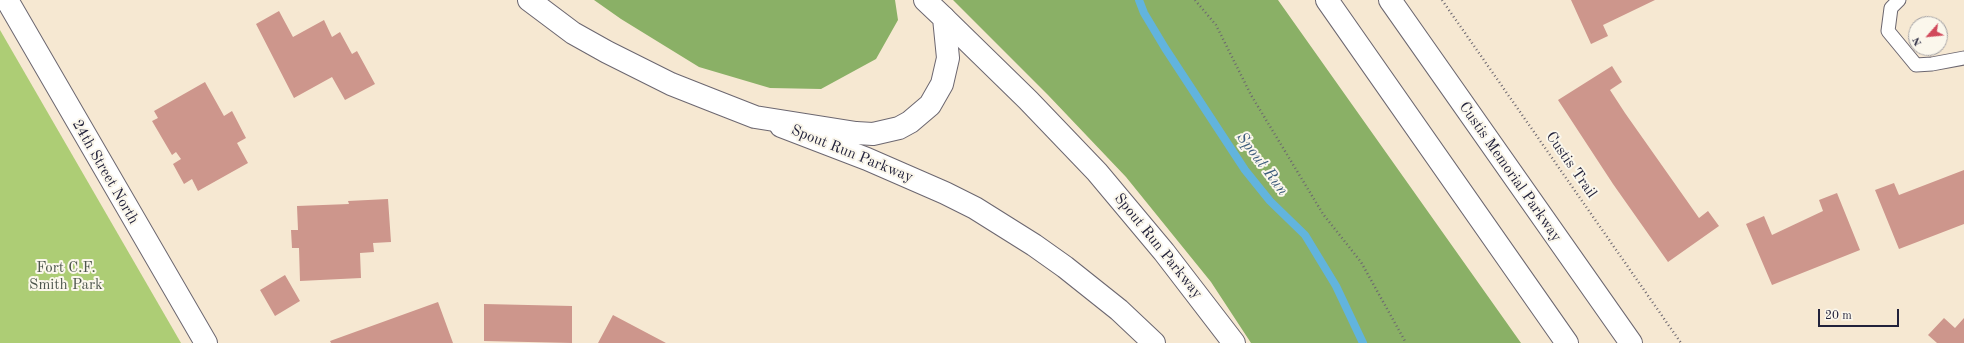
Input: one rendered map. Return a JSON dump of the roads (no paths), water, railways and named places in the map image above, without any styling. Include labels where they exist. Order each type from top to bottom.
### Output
[{"type":"main road","name":"24th Street North","points":[[7,0],[206,343]]},
{"type":"main road","name":"Spout Run Parkway","points":[[529,0],[573,33],[638,68],[677,86],[755,117],[867,159],[945,193],[975,208],[1065,267],[1119,310],[1154,343]]},
{"type":"main road","name":"Spout Run Parkway","points":[[925,0],[1028,100],[1102,178],[1160,246],[1234,343]]},
{"type":"main road","points":[[1326,0],[1567,343]]},
{"type":"main road","name":"Custis Memorial Parkway","points":[[1390,0],[1631,343]]},
{"type":"main road","points":[[755,117],[856,134],[885,132],[910,122],[930,105],[942,84],[946,72],[948,45],[944,18]]},
{"type":"lane","points":[[1899,0],[1891,8],[1888,31],[1916,65],[1932,64],[1964,58]]},
{"type":"waterway","name":"Spout Run","points":[[1139,0],[1144,13],[1165,48],[1245,170],[1270,201],[1305,235],[1336,286],[1363,343]]},
{"type":"park label","name":"Fort C.F. Smith Park","points":[[66,276]]}]
